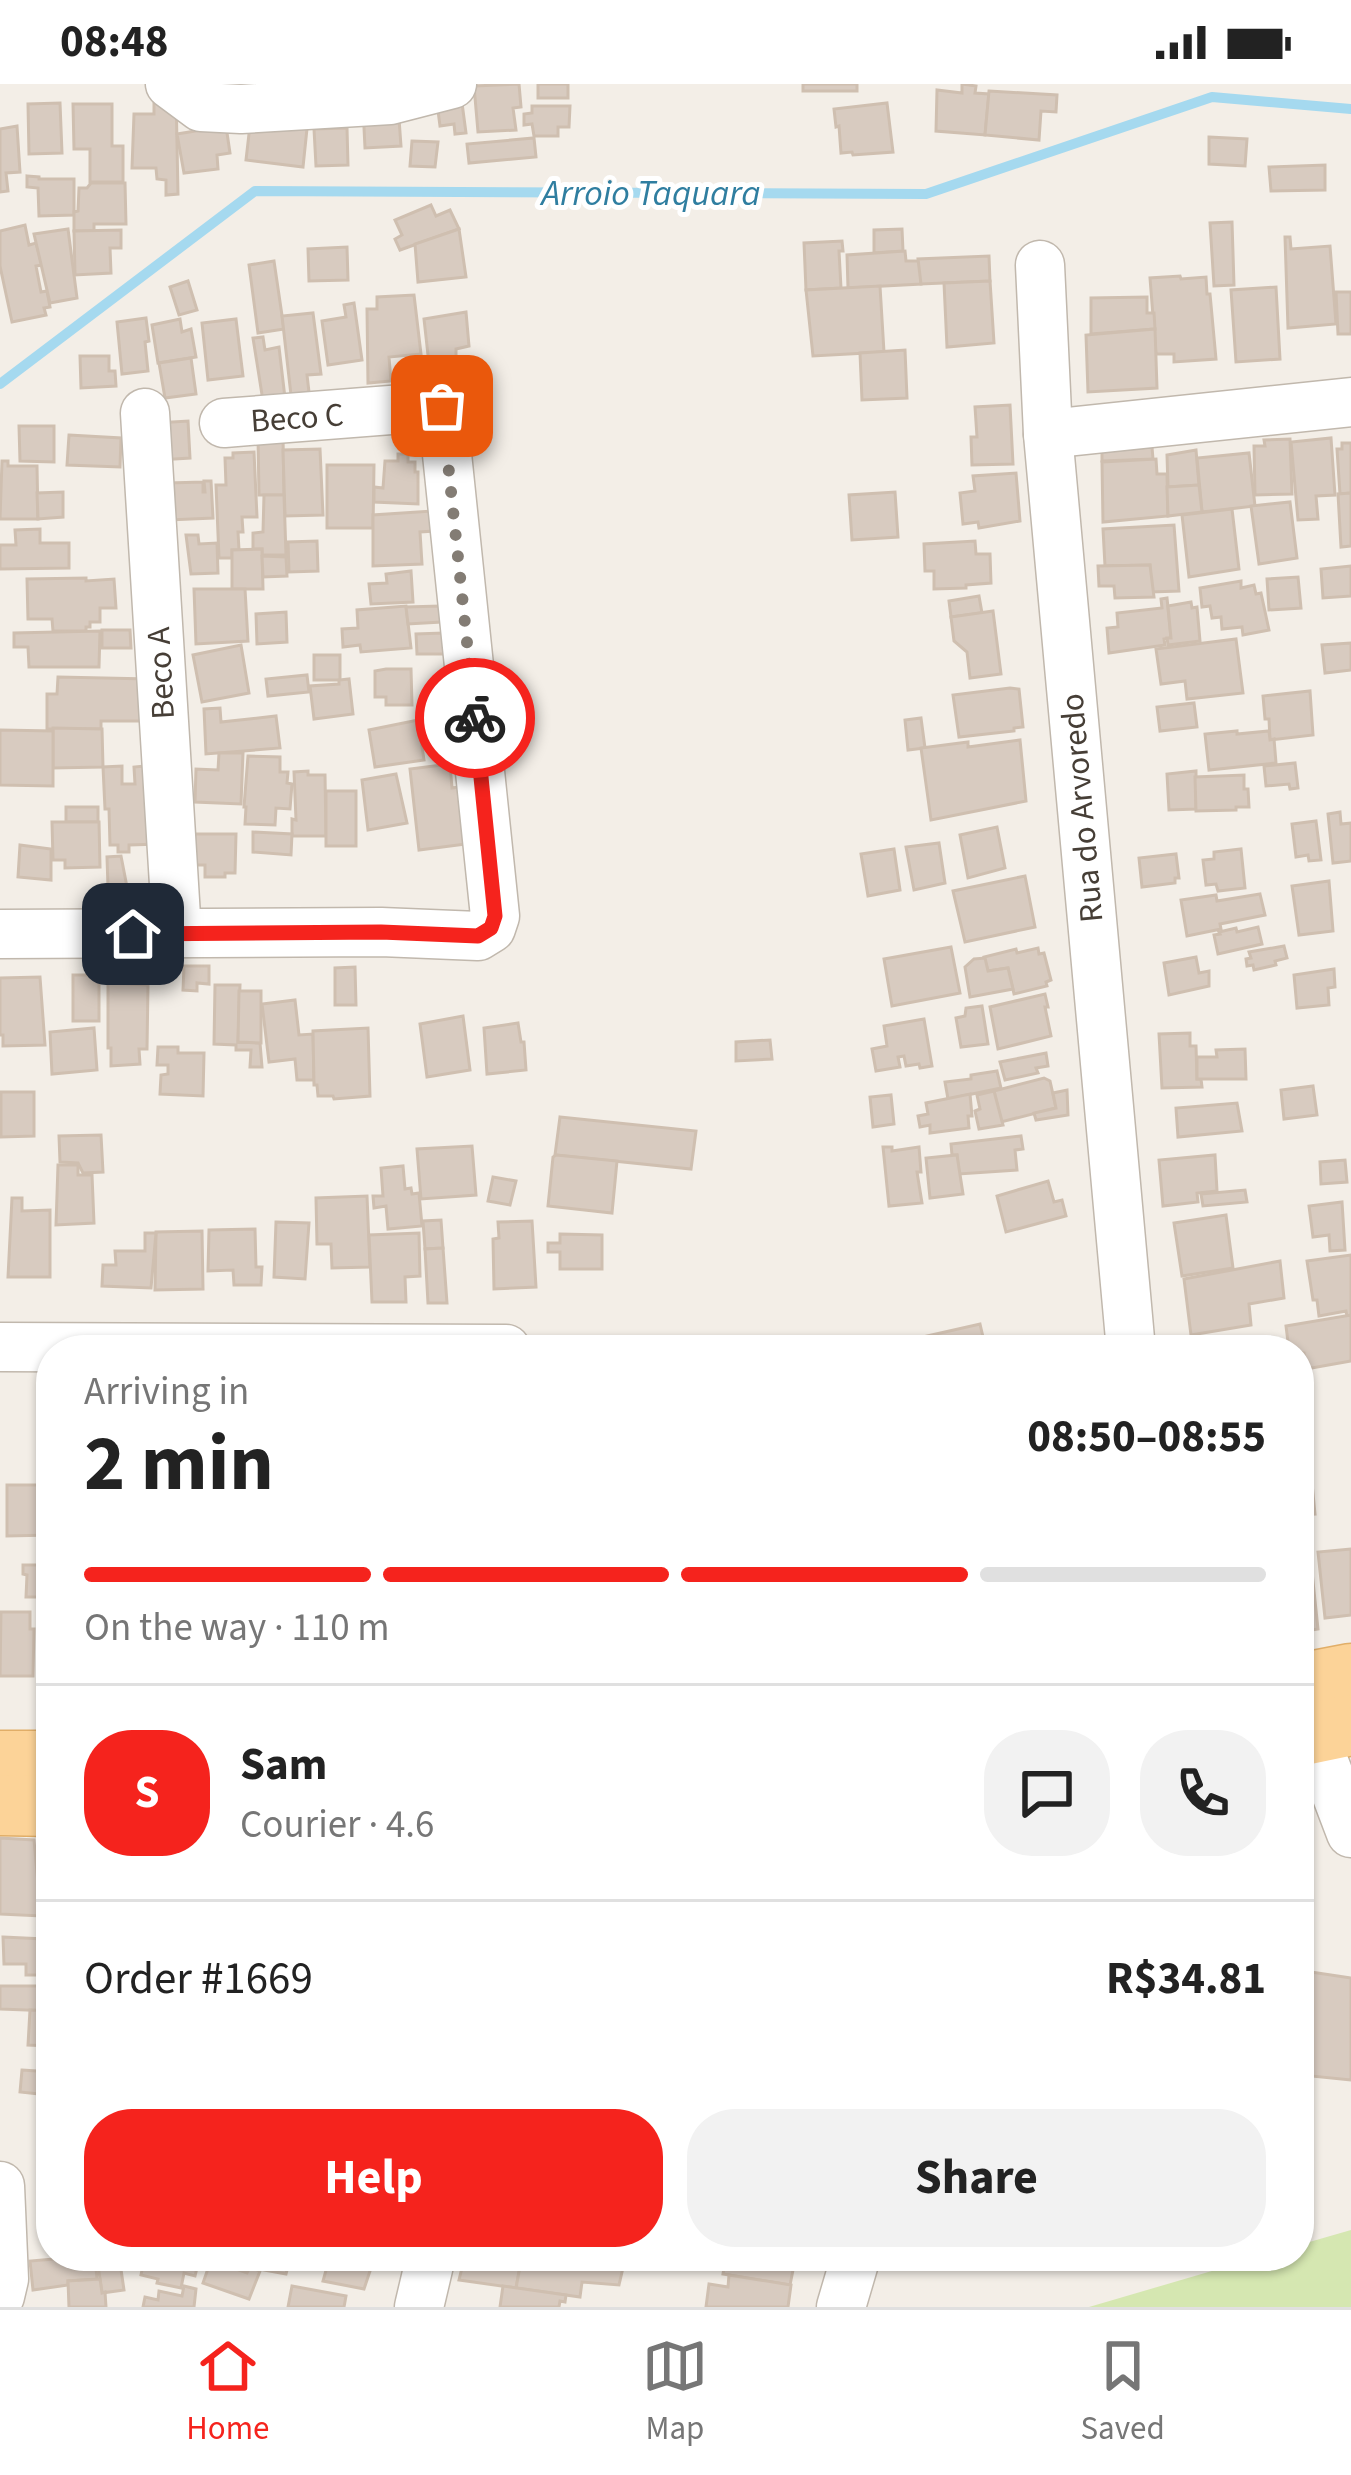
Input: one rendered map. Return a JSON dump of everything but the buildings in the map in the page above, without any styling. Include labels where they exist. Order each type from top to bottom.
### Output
[{"type":"main road","points":[[1314,1719],[1351,1674]]},
{"type":"main road","points":[[0,1761],[36,1761]]},
{"type":"main road","points":[[0,1805],[36,1806]]},
{"type":"street","points":[[170,84],[201,107],[242,109],[390,100],[452,84]]},
{"type":"street","name":"Rua do Arvoredo","points":[[1040,265],[1048,434],[1130,1335]]},
{"type":"street","points":[[1048,434],[1351,402]]},
{"type":"street","name":"Beco C","points":[[177,933],[478,936],[491,928],[495,916],[442,406],[224,424]]},
{"type":"street","name":"Beco A","points":[[146,412],[177,933]]},
{"type":"street","points":[[0,934],[177,933]]},
{"type":"street","points":[[0,1347],[36,1347]]},
{"type":"street","points":[[1314,1719],[1324,1762],[1351,1833]]},
{"type":"street","points":[[0,2186],[4,2279],[0,2296]]},
{"type":"street","points":[[419,2307],[427,2271]]},
{"type":"street","points":[[841,2307],[852,2271]]},
{"type":"green space","points":[[1351,2230],[1351,2307],[1089,2307],[1212,2271],[1314,2271],[1314,2241]]},
{"type":"waterway","name":"Arroio Taquara","points":[[0,384],[255,191],[926,194],[1212,97],[1351,109]]},
{"type":"way so far","points":[[442,406],[475,718]]},
{"type":"route","points":[[133,934],[478,936],[491,928],[495,916],[475,718]]}]
